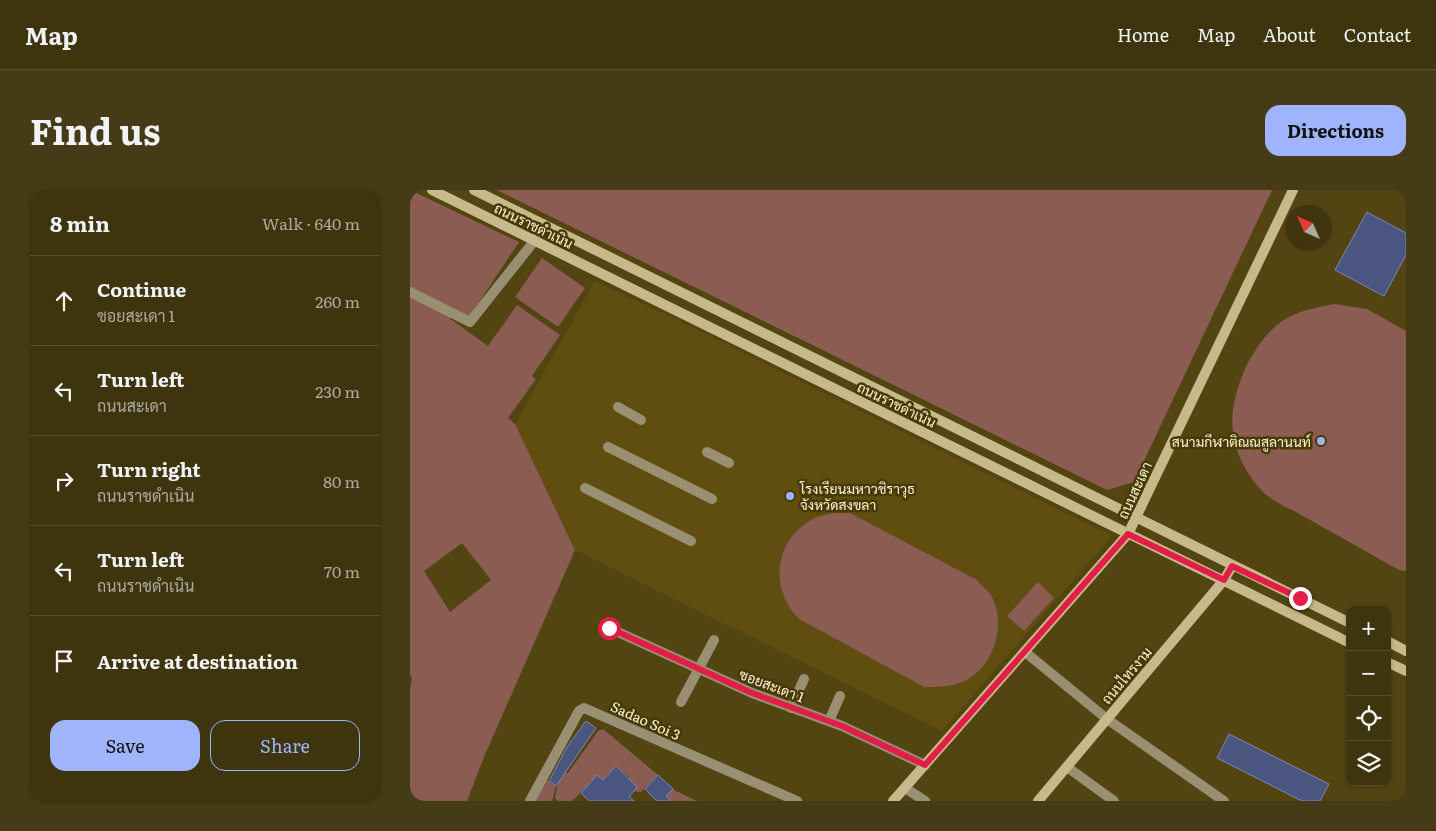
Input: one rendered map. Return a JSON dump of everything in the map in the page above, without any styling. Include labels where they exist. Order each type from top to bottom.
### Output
[{"type":"street","name":"ถนนราชดำเนิน","points":[[432,190],[1346,641]]},
{"type":"street","name":"ถนนราชดำเนิน","points":[[474,190],[1346,621]]},
{"type":"street","name":"ถนนสะเดา","points":[[893,801],[1128,534],[1292,190]]},
{"type":"street","points":[[410,292],[470,322],[535,240],[544,224]]},
{"type":"street","points":[[618,407],[641,420]]},
{"type":"street","points":[[608,446],[712,499]]},
{"type":"street","points":[[707,452],[730,463]]},
{"type":"street","points":[[586,488],[691,541]]},
{"type":"street","name":"ถนนไทรงาม","points":[[1038,801],[1224,580],[1232,566]]},
{"type":"street","name":"ซอยสะเดา 1","points":[[609,628],[752,693],[829,721],[925,765]]},
{"type":"street","points":[[682,702],[714,640]]},
{"type":"street","points":[[1391,643],[1406,651]]},
{"type":"street","points":[[1025,652],[1107,719],[1224,801]]},
{"type":"street","points":[[1391,664],[1406,671]]},
{"type":"street","points":[[791,708],[804,679]]},
{"type":"street","points":[[829,721],[840,696]]},
{"type":"street","name":"Sadao Soi 3","points":[[530,801],[580,711],[584,708],[797,801]]},
{"type":"street","points":[[1067,767],[1114,801]]},
{"type":"street","points":[[905,788],[925,801]]},
{"type":"shaded area","points":[[410,190],[519,242],[468,319],[449,318],[488,346],[517,305],[560,335],[532,376],[536,379],[508,418],[515,424],[575,550],[484,757],[467,801],[410,801],[410,689],[412,678],[410,675]],"holes":[[[462,543],[491,580],[450,612],[424,571]]]},
{"type":"shaded area","points":[[497,190],[1272,190],[1134,482],[1107,490]]},
{"type":"shaded area","points":[[542,258],[585,288],[558,327],[515,297]]},
{"type":"shaded area","name":"โรงเรียนมหาวชิราวุธ จังหวัดสงขลา","points":[[595,281],[1112,536],[942,731],[575,550],[515,424]]},
{"type":"shaded area","name":"สนามกีฬาติณณสูลานนท์","points":[[1334,304],[1367,309],[1406,331],[1406,571],[1399,570],[1264,493],[1248,473],[1235,441],[1232,418],[1239,385],[1245,368],[1264,339],[1275,327],[1293,315]]},
{"type":"shaded area","points":[[833,513],[850,513],[977,580],[992,597],[998,621],[994,646],[982,668],[962,682],[938,687],[924,687],[799,619],[783,594],[780,581],[780,567],[783,553],[798,529],[813,519]]},
{"type":"shaded area","points":[[1038,582],[1054,598],[1024,631],[1007,616]]},
{"type":"shaded area","points":[[603,729],[658,775],[641,792],[633,791],[628,779],[629,777],[616,766],[603,780],[597,776],[572,801],[558,801],[555,798],[558,783],[565,773],[568,773],[598,731]]},
{"type":"shaded area","points":[[545,779],[556,786],[552,801],[531,801]]},
{"type":"shaded area","points":[[673,789],[697,801],[668,801],[669,799],[666,796]]},
{"type":"building","points":[[1367,212],[1406,233],[1406,255],[1384,296],[1335,270]]},
{"type":"building","points":[[586,721],[596,728],[556,786],[549,781],[567,747]]},
{"type":"building","points":[[1229,734],[1329,784],[1320,801],[1302,801],[1217,758]]},
{"type":"building","points":[[616,766],[637,787],[629,797],[634,801],[589,801],[581,793],[597,775],[603,780]]},
{"type":"building","points":[[658,775],[673,789],[666,796],[671,801],[657,801],[645,789]]},
{"type":"place","name":"สนามกีฬาติณณสูลานนท์","points":[[1321,441]]},
{"type":"place","name":"โรงเรียนมหาวชิราวุธ จังหวัดสงขลา","points":[[790,496]]},
{"type":"route","points":[[609,628],[752,693],[842,726],[925,765],[1128,534],[1224,580],[1232,566],[1300,598]]}]
